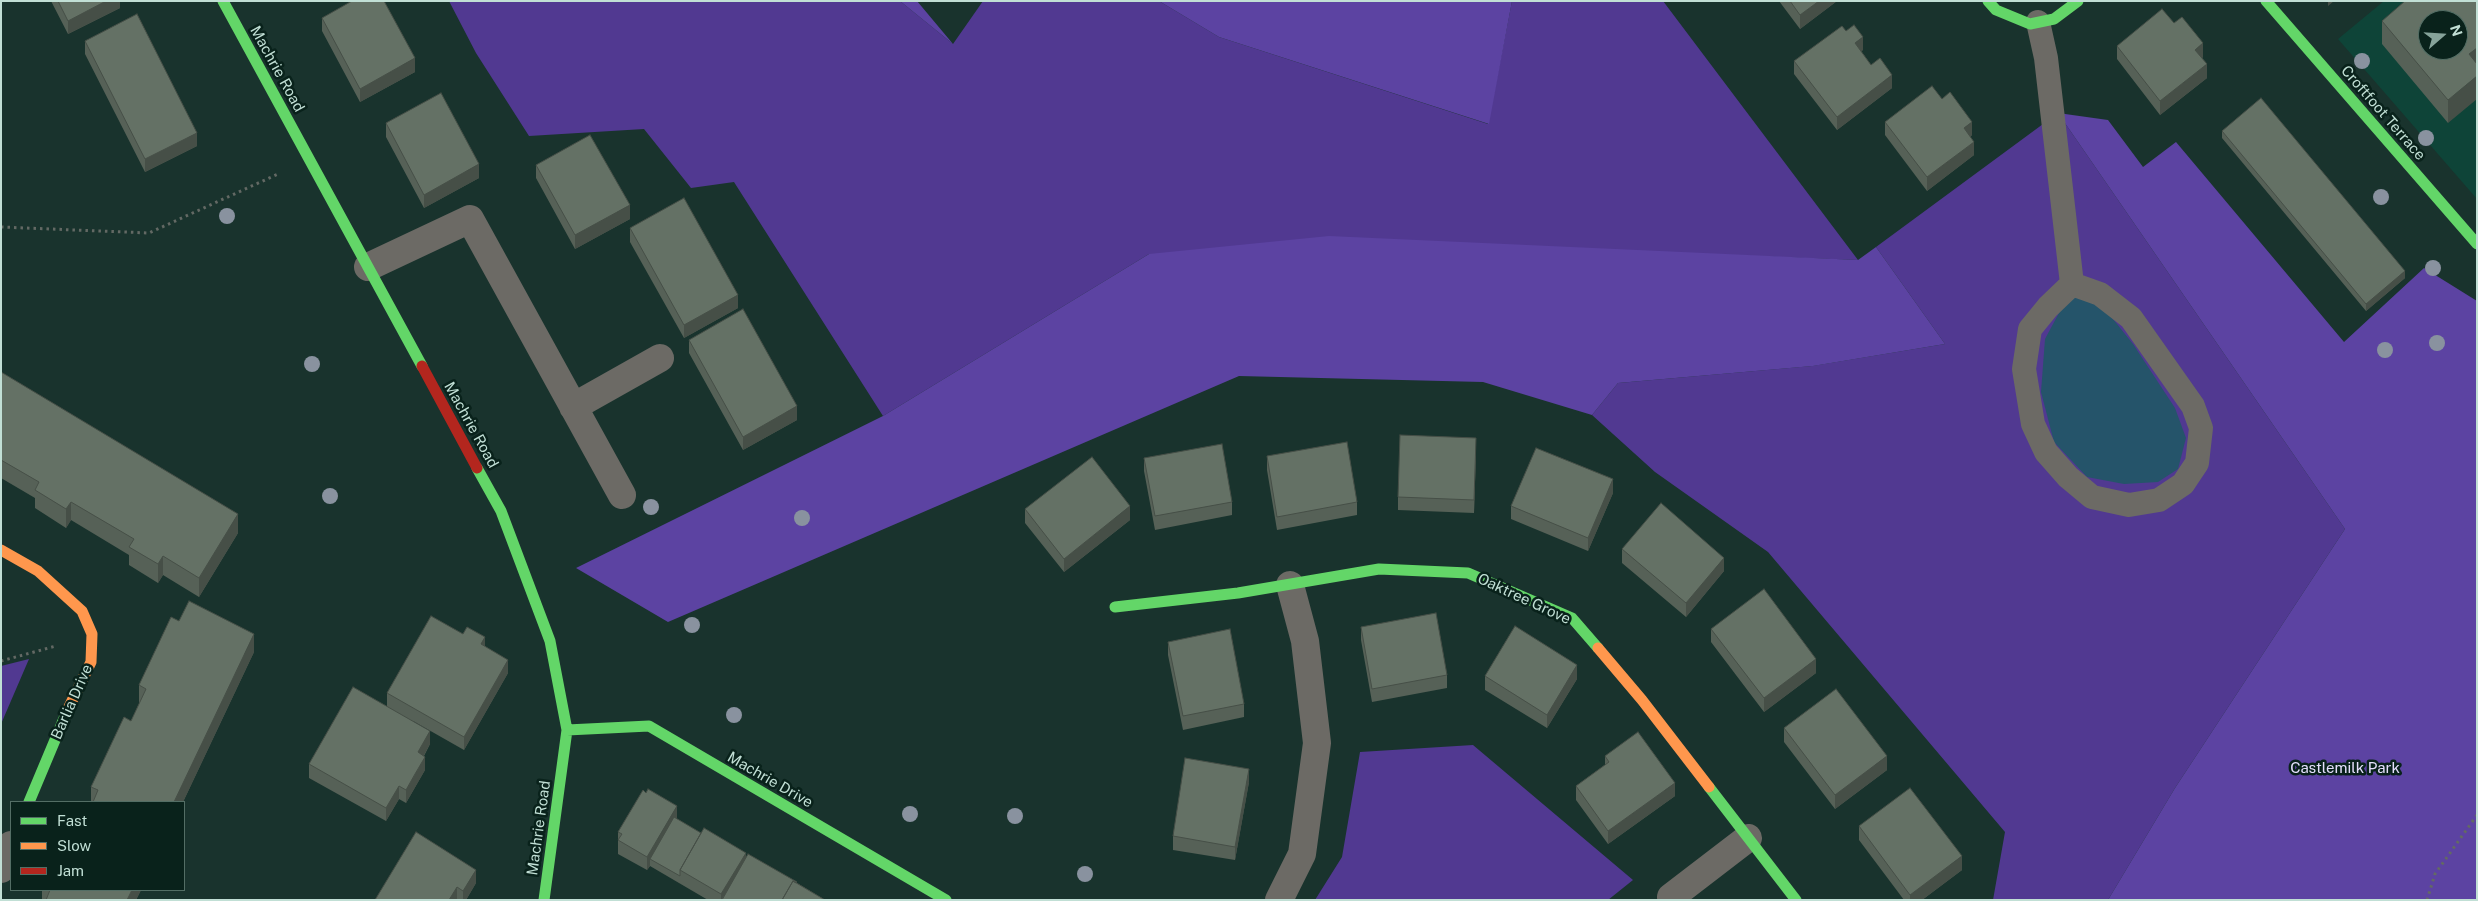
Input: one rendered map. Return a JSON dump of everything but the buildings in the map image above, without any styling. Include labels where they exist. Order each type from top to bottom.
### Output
[{"type":"street","name":"Machrie Road","points":[[223,1],[501,511],[550,641],[567,730],[544,900]]},
{"type":"street","points":[[1988,1],[1996,10],[2030,24],[2054,19],[2078,1]]},
{"type":"street","name":"Croftfoot Terrace","points":[[2266,1],[2477,244]]},
{"type":"street","points":[[368,267],[470,219],[622,495]]},
{"type":"street","points":[[574,406],[660,358]]},
{"type":"street","name":"Barlia Drive","points":[[1,550],[38,571],[82,611],[92,634],[91,662],[55,737],[29,801]]},
{"type":"street","name":"Oaktree Grove","points":[[1115,607],[1290,585],[1380,568],[1468,573],[1572,618],[1642,700],[1796,900]]},
{"type":"street","points":[[1279,900],[1302,854],[1317,743],[1305,642],[1290,585]]},
{"type":"street","name":"Machrie Drive","points":[[567,730],[649,726],[946,900]]},
{"type":"street","points":[[1673,900],[1671,897],[1748,838]]},
{"type":"street","points":[[1,870],[10,848]]},
{"type":"lane","points":[[2038,22],[2046,58],[2072,284]]},
{"type":"lane","points":[[2072,284],[2100,294],[2132,318],[2193,406],[2201,428],[2197,463],[2183,484],[2159,500],[2129,505],[2092,497],[2068,478],[2046,452],[2033,424],[2024,369],[2030,329],[2048,307],[2072,284]]},
{"type":"path","points":[[1,227],[149,233],[309,159]]},
{"type":"path","points":[[1,661],[92,634]]},
{"type":"path","points":[[2427,900],[2436,874],[2477,815]]},
{"type":"shaded area","points":[[449,1],[900,1],[953,44],[983,1],[1159,1],[1219,37],[1488,124],[1512,1],[1663,1],[1858,260],[1725,255],[1149,254],[883,416],[734,182],[691,188],[644,129],[529,136],[476,53]]},
{"type":"shaded area","points":[[2384,1],[2477,1],[2477,199],[2338,39]]},
{"type":"shaded area","points":[[2058,113],[2345,529],[2175,788],[2108,900],[1993,900],[2005,832],[1768,552],[1655,472],[1592,415],[1618,383],[1812,366],[1945,344],[1876,247]]},
{"type":"shaded area","points":[[29,659],[1,724],[1,666]]},
{"type":"shaded area","points":[[1473,745],[1633,880],[1608,900],[1315,900],[1342,857],[1360,752]]},
{"type":"green space","points":[[900,1],[917,1],[953,44]]},
{"type":"green space","points":[[1159,1],[1512,1],[1489,124],[1219,37]]},
{"type":"green space","name":"Castlemilk Park","points":[[2058,113],[2108,120],[2143,167],[2176,142],[2344,342],[2424,268],[2477,301],[2477,900],[2108,900],[2175,788],[2345,529]]},
{"type":"green space","points":[[1329,236],[1858,260],[1876,247],[1945,344],[1813,366],[1618,383],[1592,415],[1483,382],[1239,376],[668,622],[576,568],[883,416],[1149,254]]},
{"type":"water","points":[[2079,293],[2109,314],[2133,344],[2175,408],[2186,438],[2178,469],[2158,482],[2124,484],[2087,477],[2054,442],[2041,392],[2045,339],[2060,311]]},
{"type":"traffic: fast","points":[[223,1],[422,366]]},
{"type":"traffic: fast","points":[[1988,1],[1996,10],[2030,24],[2054,19],[2078,1]]},
{"type":"traffic: fast","points":[[2266,1],[2477,244]]},
{"type":"traffic: fast","points":[[477,468],[501,511],[550,641],[567,730],[544,900]]},
{"type":"traffic: fast","points":[[1115,607],[1238,593],[1379,569],[1468,573],[1572,618],[1598,648]]},
{"type":"traffic: fast","points":[[29,801],[68,709]]},
{"type":"traffic: fast","points":[[567,730],[649,726],[946,900]]},
{"type":"traffic: fast","points":[[1709,787],[1796,900]]},
{"type":"traffic: slow","points":[[1,550],[38,571],[82,611],[92,634],[91,662],[68,709]]},
{"type":"traffic: slow","points":[[1598,648],[1642,700],[1709,787]]},
{"type":"traffic: jam","points":[[422,366],[477,468]]}]
